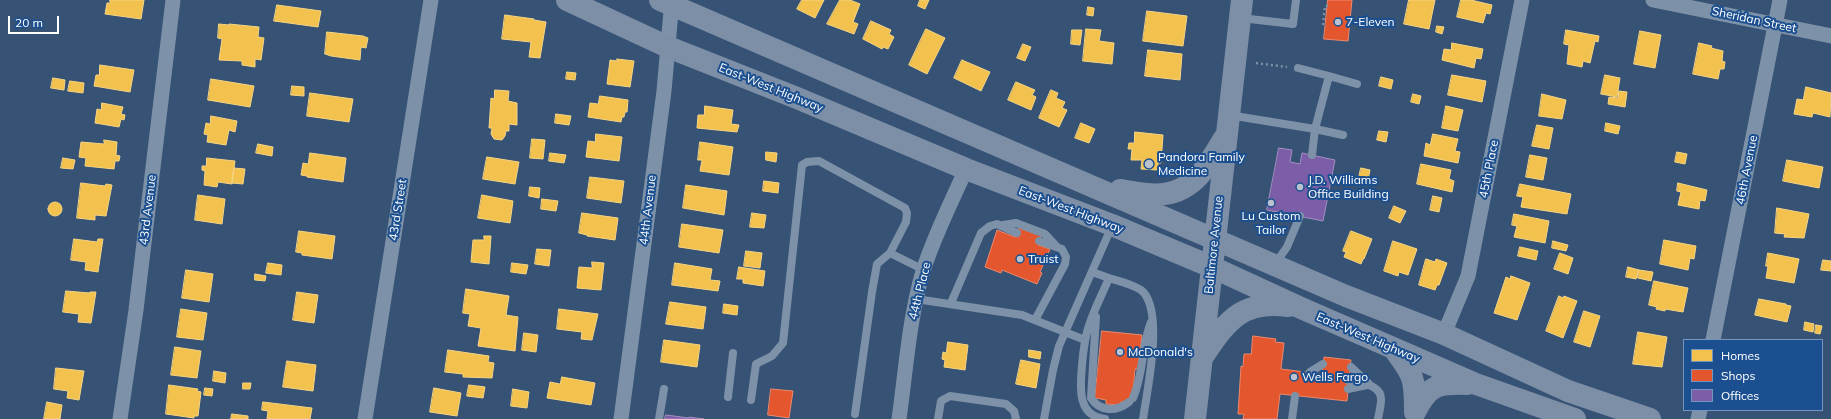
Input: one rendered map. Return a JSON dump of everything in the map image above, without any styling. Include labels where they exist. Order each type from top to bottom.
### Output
[{"type":"main road","name":"East-West Highway","points":[[567,0],[668,47],[797,98],[966,169],[1212,267],[1301,308],[1476,384],[1575,419]]},
{"type":"main road","points":[[668,2],[1215,240],[1346,296],[1444,334],[1568,391],[1650,419]]},
{"type":"main road","name":"Baltimore Avenue","points":[[1195,419],[1241,9]]},
{"type":"main road","points":[[1093,186],[1148,194],[1164,194],[1179,190],[1193,182],[1204,171],[1227,125]]},
{"type":"main road","points":[[1202,359],[1218,334],[1231,320],[1246,310],[1258,305],[1275,304],[1301,308]]},
{"type":"main road","points":[[1392,348],[1410,372],[1415,385],[1415,415]]},
{"type":"main road","points":[[1415,415],[1421,399],[1428,391],[1438,385],[1450,383],[1476,384]]},
{"type":"street","name":"43rd Avenue","points":[[120,419],[136,310],[173,0]]},
{"type":"street","name":"43rd Street","points":[[365,419],[430,0]]},
{"type":"street","name":"45th Place","points":[[1444,334],[1468,276],[1522,0]]},
{"type":"street","name":"Sheridan Street","points":[[1653,0],[1831,36]]},
{"type":"street","name":"46th Avenue","points":[[1713,339],[1780,0]]},
{"type":"street","name":"44th Avenue","points":[[621,419],[668,47],[668,2]]},
{"type":"street","name":"44th Place","points":[[899,419],[916,299],[937,232],[966,169]]},
{"type":"lane","points":[[1241,9],[1293,24],[1296,0]]},
{"type":"lane","points":[[1298,68],[1357,84]]},
{"type":"lane","points":[[1312,155],[1315,129],[1329,76]]},
{"type":"lane","points":[[1227,125],[1315,129],[1343,135]]},
{"type":"lane","points":[[751,400],[756,364],[772,356],[783,343],[802,165],[807,162],[819,161],[905,208],[907,213],[906,222],[890,253],[877,264],[855,414]]},
{"type":"lane","points":[[1274,265],[1287,247],[1300,216]]},
{"type":"lane","points":[[951,304],[981,233],[990,226],[1016,223],[1045,234],[1058,248],[1062,250],[1066,257],[1065,264],[1035,320]]},
{"type":"lane","points":[[1002,225],[1017,233]]},
{"type":"lane","points":[[1044,419],[1053,370],[1065,332],[1112,226]]},
{"type":"lane","points":[[1039,241],[1058,248]]},
{"type":"lane","points":[[890,253],[924,270]]},
{"type":"lane","points":[[1092,272],[1141,290],[1151,307],[1153,317],[1151,354],[1143,419]]},
{"type":"lane","points":[[1105,419],[1092,415],[1086,410],[1082,401],[1080,385],[1085,340],[1096,308],[1109,278]]},
{"type":"lane","points":[[916,299],[1022,315],[1085,340]]},
{"type":"lane","points":[[1096,308],[1091,398],[1100,407],[1112,410],[1123,407],[1131,400],[1139,386],[1146,335],[1153,317]]},
{"type":"lane","points":[[728,397],[733,353]]},
{"type":"lane","points":[[1310,372],[1323,364]]},
{"type":"lane","points":[[1351,367],[1378,391],[1382,399],[1378,419]]},
{"type":"lane","points":[[1348,385],[1370,385]]},
{"type":"lane","points":[[659,419],[664,389]]},
{"type":"lane","points":[[938,419],[941,401],[950,396],[1006,404],[1014,411],[1016,419]]},
{"type":"lane","points":[[1291,419],[1295,396]]},
{"type":"path","points":[[1323,25],[1324,6],[1328,6]]},
{"type":"path","points":[[1256,63],[1298,68]]},
{"type":"building: Homes","points":[[110,0],[144,0],[141,19],[105,14],[107,3],[110,3]]},
{"type":"building: Homes","points":[[802,0],[824,0],[815,18],[797,9]]},
{"type":"building: Homes","points":[[840,0],[850,0],[860,4],[853,22],[858,24],[854,34],[827,24]]},
{"type":"building: Homes","points":[[920,0],[929,0],[925,9],[918,6]]},
{"type":"building: Homes","points":[[1409,0],[1435,0],[1429,29],[1404,24]]},
{"type":"building: Homes","points":[[1461,0],[1471,0],[1492,5],[1490,14],[1486,13],[1483,23],[1457,17]]},
{"type":"building: Homes","points":[[277,5],[321,11],[318,27],[274,21]]},
{"type":"building: Homes","points":[[1088,7],[1094,8],[1093,16],[1087,15]]},
{"type":"building: Homes","points":[[1147,11],[1187,16],[1183,46],[1143,41]]},
{"type":"building: Homes","points":[[505,15],[546,22],[540,58],[529,57],[531,42],[502,39]]},
{"type":"building: Homes","points":[[871,21],[891,30],[889,34],[894,37],[888,49],[883,47],[882,49],[863,39]]},
{"type":"building: Homes","points":[[219,24],[259,27],[258,37],[264,38],[261,60],[255,59],[255,67],[242,65],[242,61],[219,60],[222,39],[218,38]]},
{"type":"building: Homes","points":[[1437,26],[1444,27],[1442,34],[1436,32]]},
{"type":"building: Homes","points":[[926,29],[945,38],[927,74],[909,65]]},
{"type":"building: Homes","points":[[1086,29],[1101,30],[1099,41],[1114,43],[1112,64],[1083,61]]},
{"type":"building: Homes","points":[[1072,30],[1082,30],[1080,45],[1071,44]]},
{"type":"building: Homes","points":[[1566,30],[1599,36],[1598,42],[1595,41],[1590,63],[1583,61],[1582,67],[1567,64],[1569,45],[1564,44]]},
{"type":"building: Homes","points":[[1640,31],[1661,35],[1655,68],[1634,64]]},
{"type":"building: Homes","points":[[327,32],[363,36],[368,38],[366,48],[361,47],[360,60],[325,54]]},
{"type":"building: Homes","points":[[1452,43],[1483,49],[1481,59],[1476,58],[1474,68],[1442,60],[1444,49],[1451,50]]},
{"type":"building: Homes","points":[[1699,43],[1712,46],[1711,48],[1723,51],[1722,61],[1725,62],[1724,69],[1720,69],[1718,79],[1693,74]]},
{"type":"building: Homes","points":[[1023,44],[1031,47],[1025,61],[1017,58]]},
{"type":"building: Homes","points":[[1148,50],[1182,54],[1180,80],[1145,76]]},
{"type":"building: Homes","points":[[617,59],[634,61],[630,87],[607,84],[610,60],[617,61]]},
{"type":"building: Homes","points":[[962,60],[990,72],[981,91],[954,78]]},
{"type":"building: Homes","points":[[100,65],[134,70],[130,92],[94,86],[96,75],[99,75]]},
{"type":"building: Homes","points":[[567,72],[576,73],[575,80],[566,79]]},
{"type":"building: Homes","points":[[1452,75],[1486,81],[1482,102],[1448,95]]},
{"type":"building: Homes","points":[[1605,75],[1620,78],[1617,97],[1601,94]]},
{"type":"building: Homes","points":[[1381,77],[1393,80],[1391,89],[1379,86]]},
{"type":"building: Homes","points":[[53,78],[65,80],[64,90],[51,88]]},
{"type":"building: Homes","points":[[211,79],[254,86],[250,107],[208,100]]},
{"type":"building: Homes","points":[[70,81],[84,83],[83,93],[68,91]]},
{"type":"building: Homes","points":[[1016,82],[1035,90],[1032,95],[1036,97],[1031,110],[1008,100]]},
{"type":"building: Homes","points":[[292,86],[304,87],[304,96],[291,95]]},
{"type":"building: Homes","points":[[1806,87],[1831,93],[1830,117],[1813,113],[1812,117],[1794,114],[1797,99],[1803,100]]},
{"type":"building: Homes","points":[[495,90],[509,91],[508,101],[517,103],[517,125],[509,124],[509,131],[506,131],[502,140],[494,139],[491,134],[492,128],[489,128],[491,98],[494,99]]},
{"type":"building: Homes","points":[[1051,90],[1058,93],[1056,98],[1065,102],[1062,108],[1067,110],[1059,127],[1039,118]]},
{"type":"building: Homes","points":[[1619,91],[1627,92],[1625,107],[1608,104],[1609,97],[1618,98]]},
{"type":"building: Homes","points":[[310,93],[353,99],[349,122],[307,116]]},
{"type":"building: Homes","points":[[1413,94],[1421,96],[1419,104],[1411,102]]},
{"type":"building: Homes","points":[[1542,94],[1566,100],[1562,119],[1539,116]]},
{"type":"building: Homes","points":[[600,96],[628,100],[627,112],[625,112],[624,117],[622,117],[621,122],[588,117],[590,103],[598,104]]},
{"type":"building: Homes","points":[[102,103],[123,107],[121,114],[125,115],[124,120],[121,119],[119,127],[95,123],[97,109],[101,110]]},
{"type":"building: Homes","points":[[705,106],[733,110],[731,124],[739,125],[737,132],[697,128],[698,115],[704,115]]},
{"type":"building: Homes","points":[[1446,106],[1463,110],[1458,131],[1442,128]]},
{"type":"building: Homes","points":[[556,114],[571,116],[569,125],[555,123]]},
{"type":"building: Homes","points":[[211,116],[237,121],[235,132],[229,130],[226,145],[207,142],[208,135],[204,134],[206,123],[210,124]]},
{"type":"building: Homes","points":[[1081,123],[1095,129],[1089,143],[1075,138]]},
{"type":"building: Homes","points":[[1606,123],[1620,126],[1618,134],[1605,131]]},
{"type":"building: Homes","points":[[1537,125],[1553,128],[1549,149],[1532,146]]},
{"type":"building: Homes","points":[[1379,131],[1388,132],[1386,142],[1377,140]]},
{"type":"building: Homes","points":[[1135,132],[1163,135],[1161,163],[1158,163],[1158,170],[1141,169],[1142,160],[1131,160],[1132,149],[1128,149],[1129,143],[1134,143]]},
{"type":"building: Homes","points":[[596,134],[622,137],[619,161],[586,157],[588,141],[595,142]]},
{"type":"building: Homes","points":[[1433,134],[1458,139],[1455,151],[1460,152],[1458,163],[1424,156],[1426,143],[1430,145]]},
{"type":"building: Homes","points":[[532,139],[545,140],[543,159],[530,158]]},
{"type":"building: Homes","points":[[104,140],[117,142],[116,155],[120,156],[119,161],[115,161],[114,169],[85,166],[86,158],[79,157],[81,142],[104,144]]},
{"type":"building: Homes","points":[[700,142],[733,147],[729,175],[700,171],[702,160],[698,160]]},
{"type":"building: Homes","points":[[258,144],[273,147],[272,156],[256,153]]},
{"type":"building: Homes","points":[[766,152],[777,153],[776,162],[766,160]]},
{"type":"building: Homes","points":[[1677,152],[1687,154],[1685,164],[1675,162]]},
{"type":"building: Homes","points":[[310,153],[346,158],[343,182],[301,175],[303,163],[308,164]]},
{"type":"building: Homes","points":[[550,153],[566,155],[564,163],[549,161]]},
{"type":"building: Homes","points":[[1530,155],[1547,158],[1543,180],[1526,177]]},
{"type":"building: Homes","points":[[487,157],[519,162],[515,184],[483,179]]},
{"type":"building: Homes","points":[[63,158],[75,160],[73,169],[61,168]]},
{"type":"building: Homes","points":[[207,158],[235,161],[232,184],[218,182],[217,187],[204,185],[205,171],[202,170],[202,166],[206,166]]},
{"type":"building: Homes","points":[[1787,160],[1823,167],[1819,188],[1783,181]]},
{"type":"building: Homes","points":[[1421,164],[1451,170],[1449,179],[1454,181],[1452,192],[1417,184]]},
{"type":"building: Homes","points":[[234,168],[245,169],[243,184],[232,183]]},
{"type":"building: Homes","points":[[1361,168],[1370,170],[1368,180],[1359,178]]},
{"type":"building: Homes","points":[[590,177],[624,181],[621,203],[587,198]]},
{"type":"building: Homes","points":[[764,181],[779,183],[778,193],[763,191]]},
{"type":"building: Homes","points":[[81,183],[105,186],[106,184],[112,185],[106,216],[95,215],[95,220],[77,218]]},
{"type":"building: Homes","points":[[1678,183],[1707,190],[1705,201],[1700,200],[1699,209],[1678,205],[1681,192],[1677,191]]},
{"type":"building: Homes","points":[[1520,184],[1571,194],[1567,214],[1521,207],[1523,197],[1517,196]]},
{"type":"building: Homes","points":[[686,185],[727,191],[724,215],[683,208]]},
{"type":"building: Homes","points":[[530,187],[540,188],[539,198],[529,196]]},
{"type":"building: Homes","points":[[198,195],[225,199],[222,224],[195,220]]},
{"type":"building: Homes","points":[[482,195],[513,201],[510,223],[478,218]]},
{"type":"building: Homes","points":[[1433,196],[1442,198],[1439,212],[1430,210]]},
{"type":"building: Homes","points":[[542,199],[558,201],[556,211],[541,209]]},
{"type":"building: Homes","points":[[55,202],[60,204],[62,209],[60,214],[55,216],[50,214],[48,209],[50,204]]},
{"type":"building: Homes","points":[[1394,206],[1406,211],[1400,223],[1389,218]]},
{"type":"building: Homes","points":[[1777,208],[1809,214],[1804,238],[1784,237],[1785,234],[1775,233]]},
{"type":"building: Homes","points":[[582,213],[618,218],[615,240],[587,236],[579,233]]},
{"type":"building: Homes","points":[[752,213],[766,215],[764,228],[750,227]]},
{"type":"building: Homes","points":[[1514,214],[1549,221],[1545,243],[1514,237],[1517,226],[1512,225]]},
{"type":"building: Homes","points":[[682,224],[723,230],[719,253],[679,247]]},
{"type":"building: Homes","points":[[299,231],[335,236],[332,259],[302,255],[302,253],[296,252]]},
{"type":"building: Homes","points":[[1351,231],[1372,239],[1361,264],[1344,257],[1346,252],[1343,251]]},
{"type":"building: Homes","points":[[484,236],[491,236],[489,264],[471,262],[473,240],[484,240]]},
{"type":"building: Homes","points":[[74,239],[97,242],[98,239],[103,239],[98,272],[85,270],[86,262],[71,260]]},
{"type":"building: Homes","points":[[1664,240],[1696,246],[1694,259],[1690,258],[1688,270],[1660,264]]},
{"type":"building: Homes","points":[[1393,241],[1417,249],[1408,275],[1399,272],[1398,276],[1384,271]]},
{"type":"building: Homes","points":[[1553,241],[1568,245],[1566,251],[1552,248]]},
{"type":"building: Homes","points":[[1520,247],[1538,251],[1536,260],[1518,256]]},
{"type":"building: Homes","points":[[537,249],[551,250],[549,266],[535,264]]},
{"type":"building: Homes","points":[[746,251],[762,253],[760,268],[744,266]]},
{"type":"building: Homes","points":[[1560,253],[1573,258],[1568,274],[1554,269]]},
{"type":"building: Homes","points":[[1768,253],[1799,259],[1794,283],[1766,278]]},
{"type":"building: Homes","points":[[1426,259],[1435,262],[1436,259],[1447,263],[1439,285],[1437,285],[1435,290],[1419,285]]},
{"type":"building: Homes","points":[[1823,260],[1831,261],[1831,271],[1821,270]]},
{"type":"building: Homes","points":[[592,262],[604,263],[601,290],[577,288],[579,267],[592,268]]},
{"type":"building: Homes","points":[[268,263],[282,265],[281,275],[266,273]]},
{"type":"building: Homes","points":[[512,263],[528,265],[526,274],[511,272]]},
{"type":"building: Homes","points":[[675,263],[712,269],[710,280],[720,281],[718,291],[672,285]]},
{"type":"building: Homes","points":[[739,267],[765,271],[763,286],[743,283],[743,279],[737,279]]},
{"type":"building: Homes","points":[[1628,267],[1639,270],[1636,279],[1626,277]]},
{"type":"building: Homes","points":[[186,270],[213,274],[209,302],[182,298]]},
{"type":"building: Homes","points":[[1639,270],[1653,272],[1651,281],[1638,278]]},
{"type":"building: Homes","points":[[255,274],[266,276],[265,281],[255,280]]},
{"type":"building: Homes","points":[[1511,276],[1530,283],[1517,320],[1494,313],[1506,277],[1510,279]]},
{"type":"building: Homes","points":[[1654,281],[1688,288],[1683,312],[1665,309],[1665,311],[1656,309],[1657,307],[1649,305]]},
{"type":"building: Homes","points":[[466,289],[509,296],[506,315],[518,317],[515,351],[478,346],[481,328],[468,326],[470,314],[463,313]]},
{"type":"building: Homes","points":[[66,291],[96,292],[91,323],[78,322],[79,314],[63,312]]},
{"type":"building: Homes","points":[[297,292],[318,295],[314,323],[293,320]]},
{"type":"building: Homes","points":[[1559,296],[1563,298],[1564,296],[1577,301],[1563,338],[1546,331]]},
{"type":"building: Homes","points":[[1759,299],[1791,306],[1787,322],[1755,315]]},
{"type":"building: Homes","points":[[670,302],[706,307],[703,329],[666,324]]},
{"type":"building: Homes","points":[[724,304],[738,306],[737,315],[723,313]]},
{"type":"building: Homes","points":[[181,309],[207,313],[203,340],[177,337]]},
{"type":"building: Homes","points":[[559,309],[598,314],[592,340],[581,339],[582,332],[557,329]]},
{"type":"building: Homes","points":[[1584,311],[1600,316],[1590,347],[1574,342]]},
{"type":"building: Homes","points":[[1805,322],[1814,324],[1813,332],[1804,330]]},
{"type":"building: Homes","points":[[1816,325],[1822,326],[1820,334],[1815,333]]},
{"type":"building: Homes","points":[[1638,332],[1667,337],[1662,367],[1633,364]]},
{"type":"building: Homes","points":[[524,333],[538,335],[536,352],[522,350]]},
{"type":"building: Homes","points":[[664,340],[700,345],[697,367],[661,362]]},
{"type":"building: Homes","points":[[948,342],[968,345],[965,370],[944,367],[945,360],[942,359],[943,352],[946,353]]},
{"type":"building: Homes","points":[[175,347],[201,351],[197,378],[171,375]]},
{"type":"building: Homes","points":[[448,350],[489,356],[488,362],[494,363],[492,378],[463,377],[463,374],[445,372]]},
{"type":"building: Homes","points":[[1029,350],[1041,352],[1040,359],[1029,357]]},
{"type":"building: Homes","points":[[1021,360],[1040,364],[1036,388],[1016,384]]},
{"type":"building: Homes","points":[[287,361],[316,365],[313,391],[283,387]]},
{"type":"building: Homes","points":[[56,368],[84,371],[79,400],[67,398],[68,391],[54,389]]},
{"type":"building: Homes","points":[[214,371],[226,373],[225,383],[213,381]]},
{"type":"building: Homes","points":[[562,377],[595,383],[591,405],[547,398],[550,382],[560,384]]},
{"type":"building: Homes","points":[[243,383],[251,383],[250,389],[243,389]]},
{"type":"building: Homes","points":[[169,385],[198,389],[197,391],[201,392],[198,416],[194,416],[194,418],[166,414]]},
{"type":"building: Homes","points":[[469,385],[485,387],[483,398],[467,396]]},
{"type":"building: Homes","points":[[205,388],[213,389],[212,396],[204,395]]},
{"type":"building: Homes","points":[[434,388],[461,393],[457,416],[430,412]]},
{"type":"building: Homes","points":[[513,389],[529,392],[527,408],[511,406]]},
{"type":"building: Homes","points":[[47,402],[62,405],[60,419],[44,419]]},
{"type":"building: Homes","points":[[263,402],[312,408],[310,419],[267,419],[268,411],[262,410]]},
{"type":"building: Homes","points":[[232,414],[248,416],[248,419],[231,419]]},
{"type":"building: Shops","name":"7-Eleven","points":[[1328,0],[1352,0],[1348,41],[1324,39]]},
{"type":"building: Shops","points":[[1020,225],[1042,234],[1038,245],[1050,249],[1040,272],[1042,273],[1037,284],[1002,270],[1001,273],[985,267],[997,230],[1015,237]]},
{"type":"building: Shops","name":"McDonald's","points":[[1102,331],[1142,335],[1138,369],[1135,369],[1132,403],[1121,402],[1120,405],[1106,404],[1106,400],[1095,398]]},
{"type":"building: Shops","name":"Wells Fargo","points":[[1253,336],[1276,339],[1275,342],[1284,343],[1281,369],[1322,374],[1324,357],[1351,360],[1347,401],[1280,394],[1277,419],[1243,419],[1244,414],[1238,414],[1241,366],[1243,367],[1244,354],[1251,354]]},
{"type":"building: Shops","points":[[771,389],[793,391],[789,418],[768,415]]},
{"type":"building: Offices","name":"J.D. Williams Office Building","points":[[1279,148],[1292,150],[1290,162],[1300,164],[1302,153],[1335,160],[1323,221],[1267,210]]},
{"type":"building: Offices","points":[[666,415],[689,418],[704,419],[665,419]]},
{"type":"place","name":"7-Eleven","points":[[1338,22]]},
{"type":"place","name":"Pandora Family Medicine","points":[[1149,164]]},
{"type":"place","name":"J.D. Williams Office Building","points":[[1300,187]]},
{"type":"place","name":"Lu Custom Tailor","points":[[1271,203]]},
{"type":"place","name":"Truist","points":[[1020,259]]},
{"type":"place","name":"McDonald's","points":[[1120,352]]},
{"type":"place","name":"Wells Fargo","points":[[1294,377]]}]
